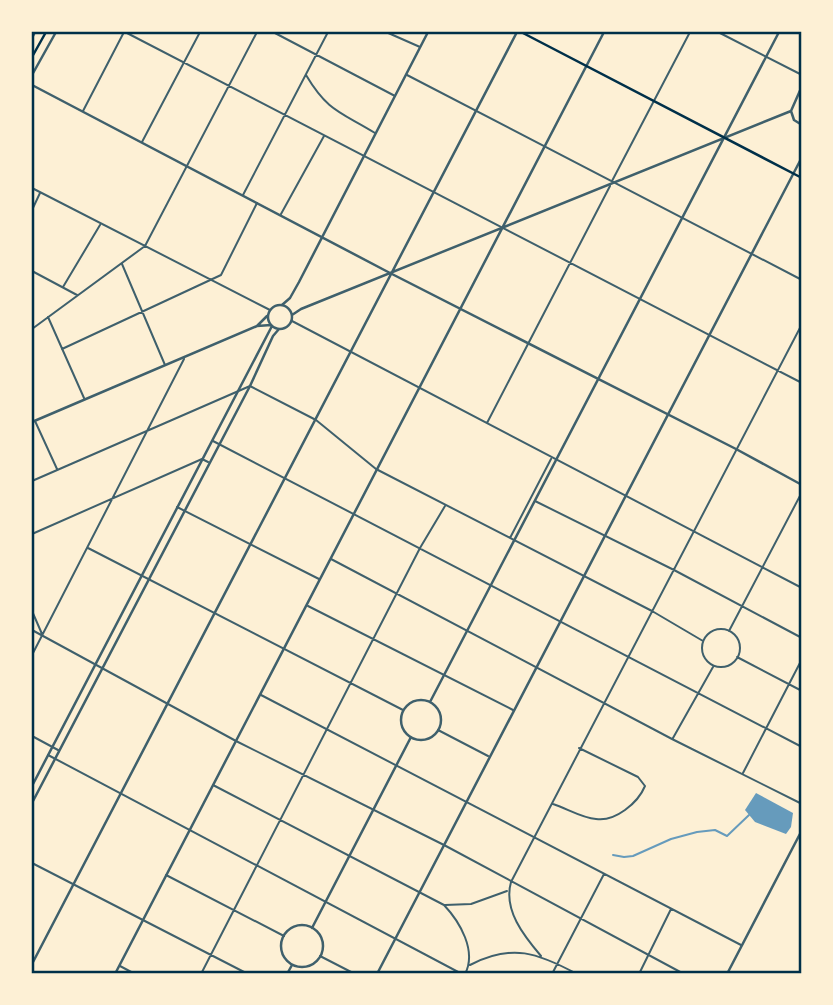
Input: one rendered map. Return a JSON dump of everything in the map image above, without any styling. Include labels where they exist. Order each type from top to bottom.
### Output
[{"type":"main road","points":[[32,57],[46,32]]},
{"type":"main road","points":[[519,32],[802,178]]},
{"type":"street","points":[[32,38],[35,32]]},
{"type":"street","points":[[32,75],[56,32]]},
{"type":"street","points":[[83,111],[125,32],[802,383]]},
{"type":"street","points":[[142,142],[200,32]]},
{"type":"street","points":[[32,329],[145,246],[257,32]]},
{"type":"street","points":[[273,32],[396,96]]},
{"type":"street","points":[[243,195],[328,32]]},
{"type":"street","points":[[386,32],[420,47]]},
{"type":"street","points":[[282,305],[289,298],[428,32]]},
{"type":"street","points":[[32,964],[390,273],[519,32]]},
{"type":"street","points":[[115,974],[604,32]]},
{"type":"street","points":[[486,424],[690,32]]},
{"type":"street","points":[[718,32],[802,75]]},
{"type":"street","points":[[512,540],[535,501],[779,32]]},
{"type":"street","points":[[306,75],[314,89],[332,109],[376,134]]},
{"type":"street","points":[[406,75],[802,280]]},
{"type":"street","points":[[32,85],[802,485]]},
{"type":"street","points":[[292,315],[301,309],[790,111],[802,86]]},
{"type":"street","points":[[790,111],[794,120],[802,125]]},
{"type":"street","points":[[281,215],[325,134]]},
{"type":"street","points":[[377,974],[802,157]]},
{"type":"street","points":[[32,188],[270,310]]},
{"type":"street","points":[[32,210],[40,192]]},
{"type":"street","points":[[62,348],[221,275],[257,202]]},
{"type":"street","points":[[63,288],[101,223]]},
{"type":"street","points":[[121,263],[166,366]]},
{"type":"street","points":[[32,271],[78,295]]},
{"type":"street","points":[[58,470],[33,422],[257,326],[276,306],[288,307],[292,315],[292,321],[286,328],[257,326]]},
{"type":"street","points":[[32,786],[240,388],[271,326],[268,316]]},
{"type":"street","points":[[48,317],[85,399]]},
{"type":"street","points":[[292,321],[802,588]]},
{"type":"street","points":[[541,956],[514,918],[508,891],[511,882],[802,324]]},
{"type":"street","points":[[32,803],[279,329]]},
{"type":"street","points":[[32,655],[184,358]]},
{"type":"street","points":[[32,481],[240,388],[250,386],[316,420],[376,469],[652,611],[703,641]]},
{"type":"street","points":[[212,440],[802,747]]},
{"type":"street","points":[[430,702],[491,585],[551,458]]},
{"type":"street","points":[[202,459],[209,463]]},
{"type":"street","points":[[32,534],[202,459]]},
{"type":"street","points":[[729,631],[802,492]]},
{"type":"street","points":[[535,501],[802,638]]},
{"type":"street","points":[[201,974],[420,548],[446,505]]},
{"type":"street","points":[[177,507],[320,579]]},
{"type":"street","points":[[88,548],[403,710]]},
{"type":"street","points":[[330,558],[802,804]]},
{"type":"street","points":[[306,605],[513,710]]},
{"type":"street","points":[[32,611],[42,635]]},
{"type":"street","points":[[723,629],[729,631],[739,642],[737,657],[729,665],[713,666],[703,656],[703,641],[711,632],[723,629]]},
{"type":"street","points":[[32,630],[236,741],[444,845],[684,974]]},
{"type":"street","points":[[737,657],[802,691]]},
{"type":"street","points":[[743,774],[802,659]]},
{"type":"street","points":[[673,739],[713,666]]},
{"type":"street","points":[[260,695],[742,945]]},
{"type":"street","points":[[412,702],[430,702],[439,711],[438,730],[423,739],[411,737],[401,723],[403,710],[412,702]]},
{"type":"street","points":[[438,730],[489,757]]},
{"type":"street","points":[[32,736],[59,750]]},
{"type":"street","points":[[312,928],[411,737]]},
{"type":"street","points":[[552,803],[596,820],[611,817],[627,809],[642,794],[645,786],[638,777],[579,748]]},
{"type":"street","points":[[48,755],[463,974],[469,966],[499,954],[525,952],[541,956],[578,974]]},
{"type":"street","points":[[212,785],[444,905],[463,933],[469,953],[469,966]]},
{"type":"street","points":[[727,974],[802,830]]},
{"type":"street","points":[[32,863],[247,974]]},
{"type":"street","points":[[552,974],[604,873]]},
{"type":"street","points":[[165,875],[284,936]]},
{"type":"street","points":[[444,905],[471,904],[508,891]]},
{"type":"street","points":[[639,974],[672,908]]},
{"type":"street","points":[[300,925],[312,928],[323,943],[320,956],[311,965],[292,965],[281,949],[284,936],[300,925]]},
{"type":"street","points":[[320,956],[355,974]]},
{"type":"street","points":[[119,965],[135,974]]},
{"type":"street","points":[[287,974],[292,965]]},
{"type":"water","points":[[756,793],[793,813],[791,827],[786,834],[755,822],[745,810]]},
{"type":"waterway","points":[[613,855],[633,856],[671,839],[697,832],[715,830],[727,836],[749,815]]}]
